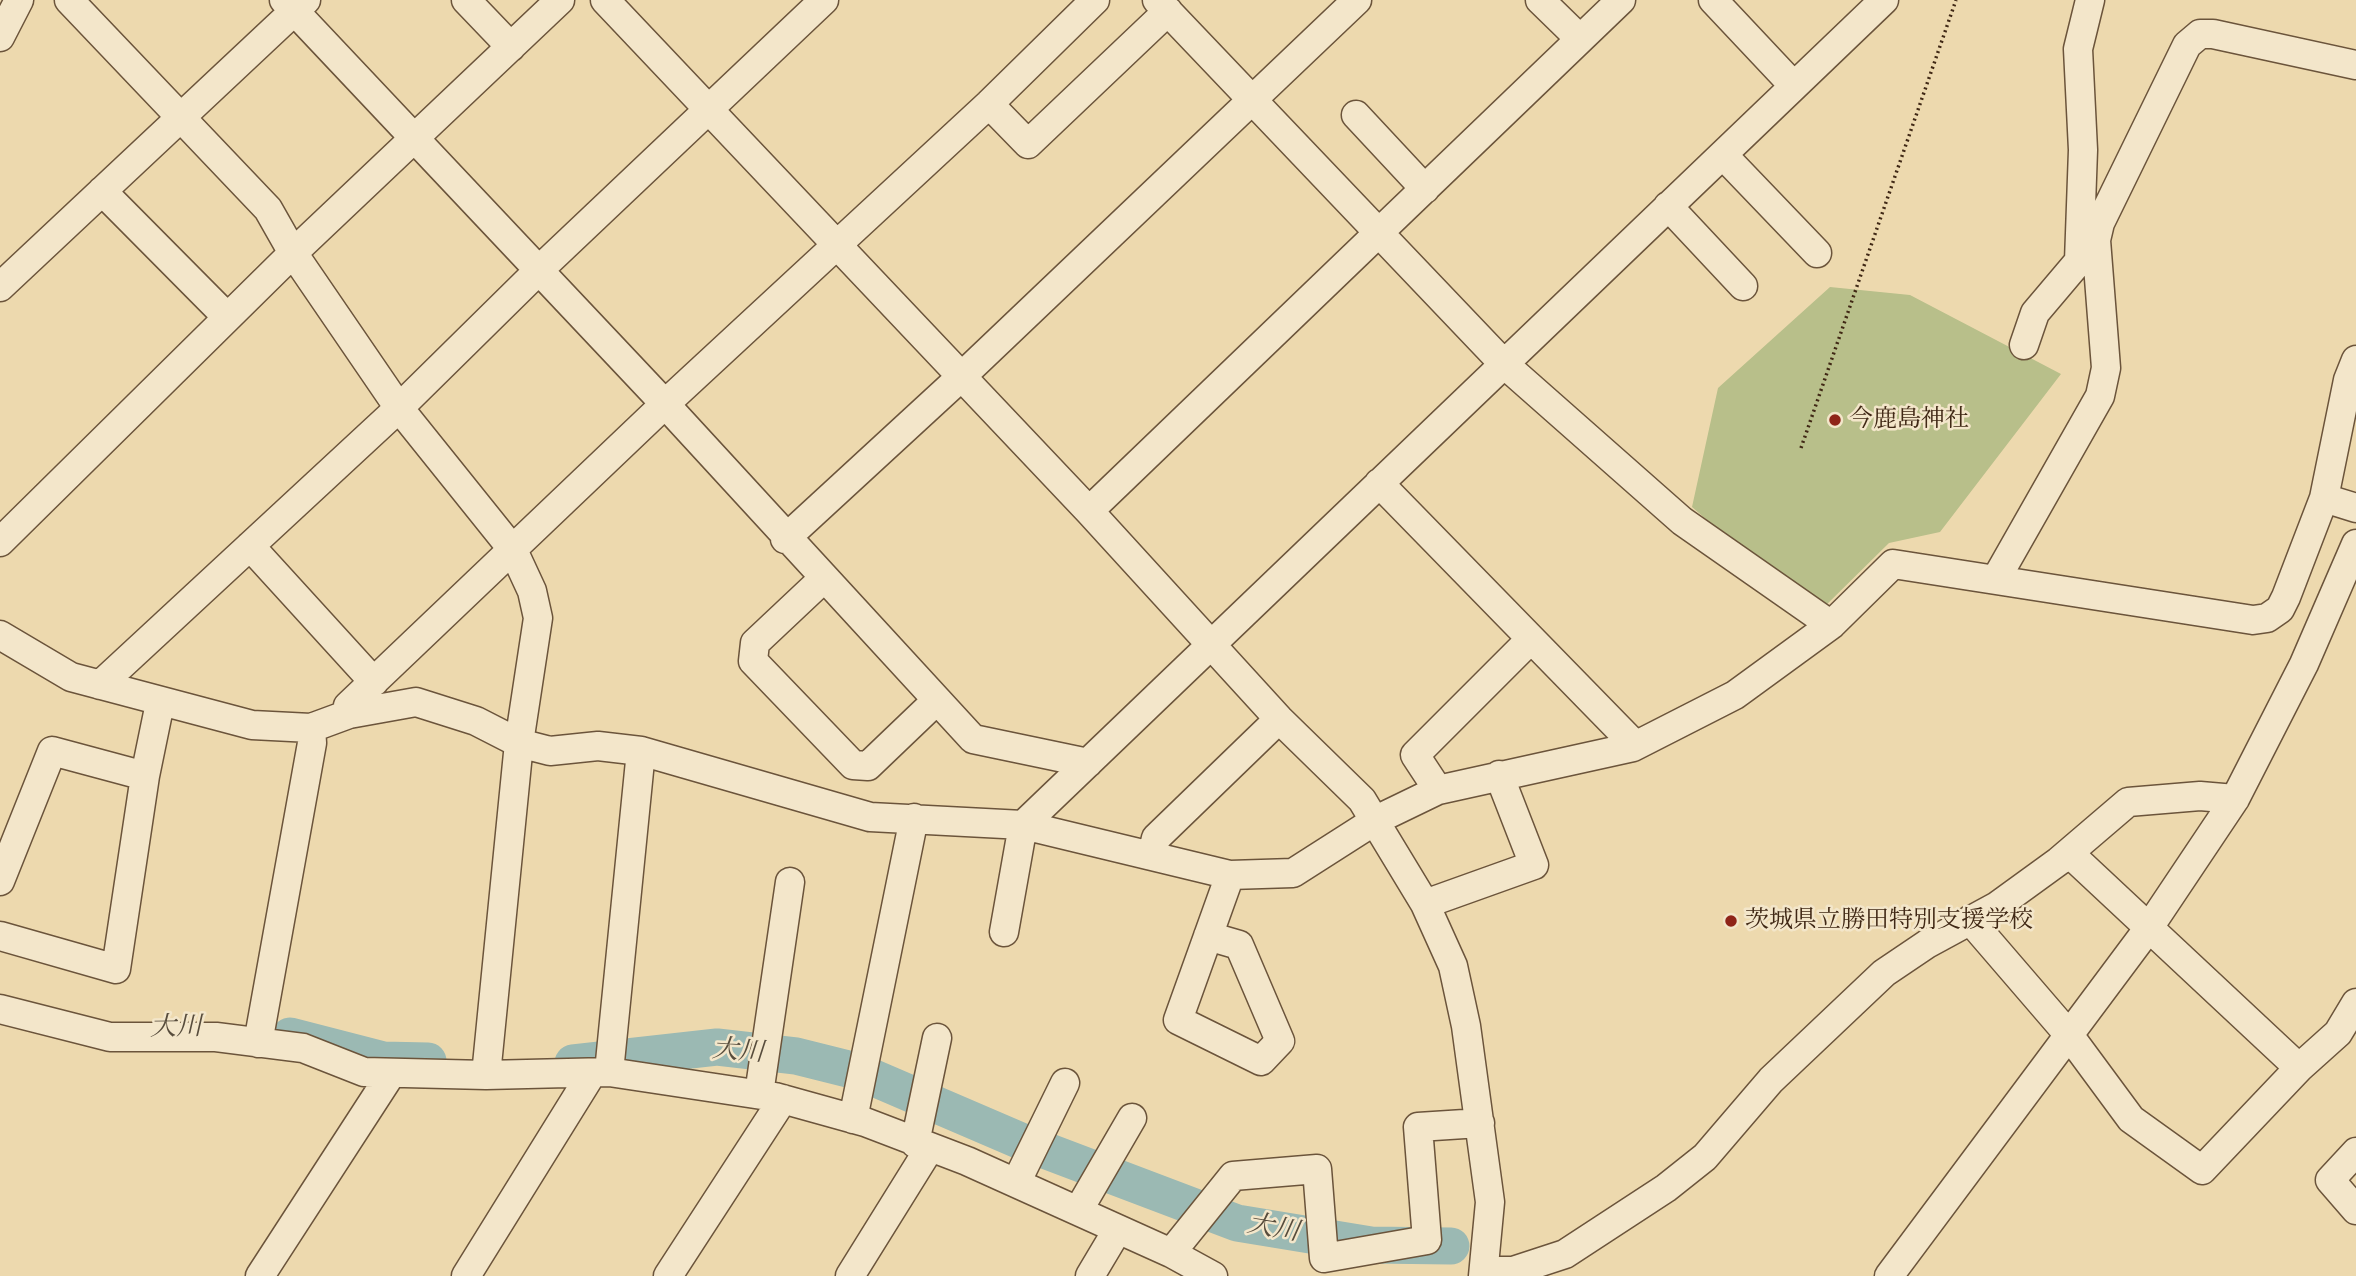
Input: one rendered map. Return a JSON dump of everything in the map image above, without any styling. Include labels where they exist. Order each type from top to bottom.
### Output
[{"type":"street","points":[[0,37],[19,0]]},
{"type":"street","points":[[69,0],[268,209],[293,253],[399,408],[513,550],[532,591],[538,618],[519,743],[486,1075]]},
{"type":"street","points":[[466,0],[511,47]]},
{"type":"street","points":[[0,542],[293,253],[560,0]]},
{"type":"street","points":[[605,0],[1089,511],[1279,719],[1362,800],[1376,820],[1425,904],[1453,966],[1466,1027],[1490,1202],[1484,1274],[1513,1271],[1565,1254],[1666,1188],[1705,1157],[1771,1080],[1884,972],[1997,906],[2069,853],[2129,802],[2200,796],[2235,799]]},
{"type":"street","points":[[100,685],[399,408],[538,271],[824,0]]},
{"type":"street","points":[[349,714],[348,706],[373,682],[665,404],[989,104],[1094,0]]},
{"type":"street","points":[[785,539],[961,377],[1357,0]]},
{"type":"street","points":[[1540,0],[1580,39]]},
{"type":"street","points":[[1089,511],[1378,230],[1425,189],[1621,0]]},
{"type":"street","points":[[1713,0],[1793,85]]},
{"type":"street","points":[[1004,932],[1023,825],[1884,0]]},
{"type":"street","points":[[2024,345],[2035,313],[2079,261],[2083,150],[2078,49],[2090,0]]},
{"type":"street","points":[[0,287],[295,3],[414,138],[665,404],[785,539],[972,739],[1088,763]]},
{"type":"street","points":[[989,104],[1028,144],[1162,6],[1503,363],[1682,521],[1831,625]]},
{"type":"street","points":[[1996,579],[2100,396],[2106,368],[2096,240],[2099,223],[2188,45],[2200,34],[2213,34],[2356,65]]},
{"type":"street","points":[[1356,116],[1425,189]]},
{"type":"street","points":[[1723,155],[1817,253]]},
{"type":"street","points":[[102,191],[227,317]]},
{"type":"street","points":[[1668,206],[1743,286]]},
{"type":"street","points":[[0,635],[71,677],[160,703],[252,725],[311,728],[349,714],[416,702],[476,721],[519,743],[550,751],[598,746],[641,751],[870,817],[1023,825],[1230,875],[1293,873],[1376,820],[1438,790],[1633,747],[1735,695],[1831,625],[1893,564],[2253,620],[2267,618],[2280,610],[2324,498],[2348,380],[2356,360]]},
{"type":"street","points":[[1379,483],[1630,740],[1633,747]]},
{"type":"street","points":[[2324,498],[2356,509]]},
{"type":"street","points":[[1889,1276],[2148,929],[2235,799],[2304,664],[2356,544]]},
{"type":"street","points":[[250,546],[373,682]]},
{"type":"street","points":[[823,579],[755,643],[753,660],[853,765],[868,766],[937,700]]},
{"type":"street","points":[[1438,790],[1415,755],[1531,639]]},
{"type":"street","points":[[0,936],[116,969],[145,776],[160,703]]},
{"type":"street","points":[[1152,855],[1156,838],[1279,719]]},
{"type":"street","points":[[258,1043],[312,743],[311,728]]},
{"type":"street","points":[[0,881],[52,751],[145,776]]},
{"type":"street","points":[[466,1276],[600,1073],[641,751]]},
{"type":"street","points":[[1425,904],[1534,865],[1499,775]]},
{"type":"street","points":[[853,1119],[914,818]]},
{"type":"street","points":[[2069,853],[2299,1068]]},
{"type":"street","points":[[1208,936],[1230,875]]},
{"type":"street","points":[[668,1276],[771,1097],[790,882]]},
{"type":"street","points":[[1970,920],[2069,1035],[2132,1119],[2202,1170],[2299,1068],[2338,1033],[2356,1003]]},
{"type":"street","points":[[0,1009],[110,1037],[216,1037],[303,1048],[364,1072],[486,1075],[600,1073],[771,1097],[853,1119],[967,1161],[1171,1253],[1213,1276]]},
{"type":"street","points":[[850,1276],[922,1146],[937,1038]]},
{"type":"street","points":[[266,1274],[391,1074]]},
{"type":"street","points":[[1016,1183],[1065,1083]]},
{"type":"street","points":[[1078,1211],[1132,1118]]},
{"type":"street","points":[[1171,1253],[1233,1175],[1317,1169],[1324,1258],[1427,1240],[1418,1127],[1480,1123]]},
{"type":"street","points":[[2356,1152],[2330,1180],[2356,1210]]},
{"type":"street","points":[[1090,1276],[1118,1229]]},
{"type":"path","points":[[1801,448],[1956,0]]},
{"type":"green space","points":[[1830,287],[1910,295],[2061,374],[1940,532],[1889,543],[1816,615],[1692,507],[1718,388]]},
{"type":"waterway","name":"大川","points":[[290,1036],[383,1060],[428,1061]]},
{"type":"waterway","name":"大川","points":[[573,1063],[717,1047],[796,1056],[860,1072],[1023,1142],[1237,1223],[1371,1245],[1451,1246]]},
{"type":"place","name":"今鹿島神社","points":[[1835,420]]},
{"type":"place","name":"茨城県立勝田特別支援学校","points":[[1731,921]]}]
